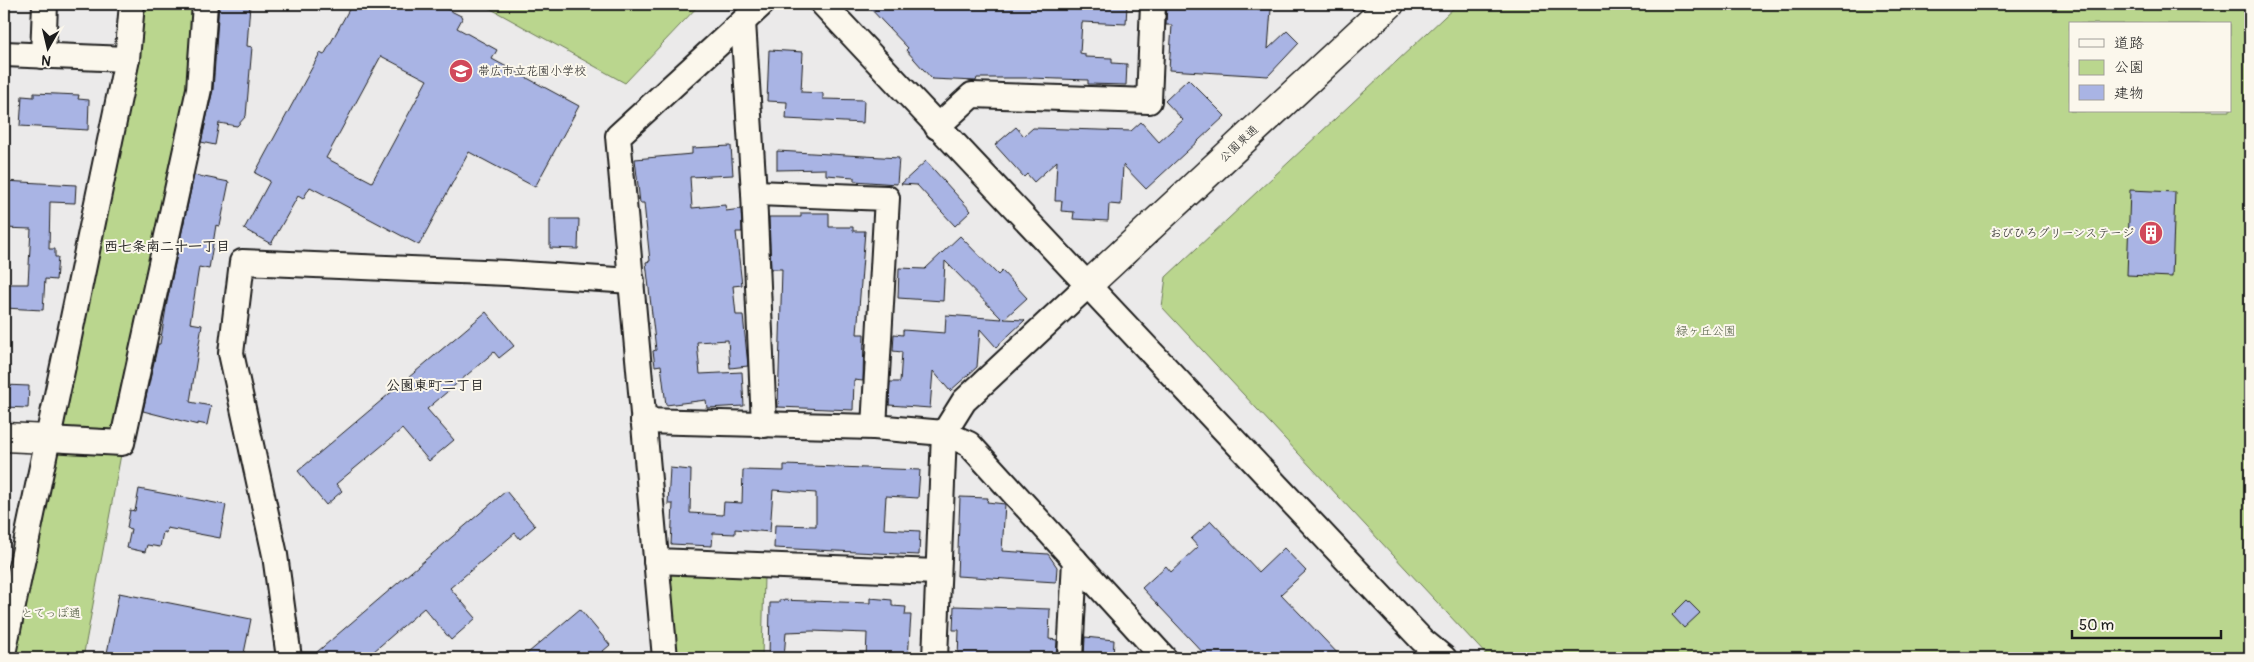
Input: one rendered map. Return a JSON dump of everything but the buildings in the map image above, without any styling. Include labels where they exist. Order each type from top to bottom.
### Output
[{"type":"street","points":[[43,56],[45,4]]},
{"type":"street","points":[[4,649],[127,59],[132,4]]},
{"type":"street","points":[[4,437],[122,443],[199,89],[205,4]]},
{"type":"street","points":[[666,658],[618,136],[762,4]]},
{"type":"street","points":[[823,4],[1422,640],[1444,658]]},
{"type":"street","points":[[937,127],[972,95],[1149,101],[1153,4]]},
{"type":"street","name":"公園東通","points":[[1088,285],[1390,4]]},
{"type":"street","points":[[743,22],[754,193],[764,425]]},
{"type":"street","points":[[4,54],[127,59]]},
{"type":"street","points":[[754,193],[887,198],[874,427]]},
{"type":"street","points":[[289,658],[276,555],[231,353],[242,262],[507,273],[632,281]]},
{"type":"street","points":[[935,658],[944,433],[964,401],[1088,285]]},
{"type":"street","points":[[643,420],[874,427],[944,433],[969,444],[1164,658]]},
{"type":"street","points":[[1070,658],[1075,560]]},
{"type":"street","points":[[656,561],[938,572]]},
{"type":"green space","name":"とてっぽ通","points":[[132,4],[205,4],[83,658],[4,658]]},
{"type":"green space","points":[[482,4],[700,4],[625,83]]},
{"type":"green space","name":"緑ヶ丘公園","points":[[1458,4],[2250,4],[2250,658],[1489,658],[1162,307],[1166,277]]},
{"type":"green space","points":[[666,573],[764,576],[762,658],[675,658]]},
{"type":"place","name":"帯広市立花園小学校","points":[[461,71]]},
{"type":"place","name":"おびひろグリーンステージ","points":[[2151,233]]},
{"type":"district","name":"西七条南二十一丁目","points":[[167,246]]},
{"type":"district","name":"公園東町二丁目","points":[[435,385]]}]
